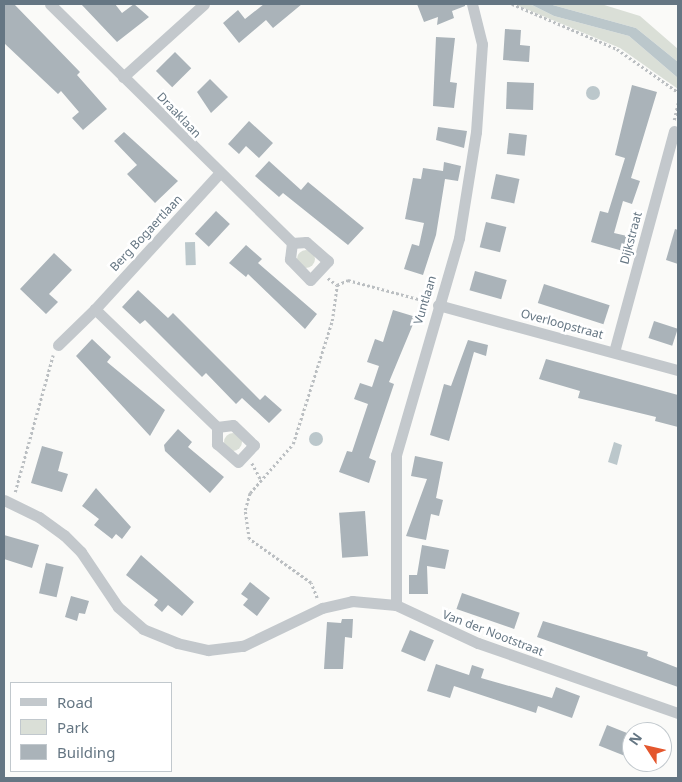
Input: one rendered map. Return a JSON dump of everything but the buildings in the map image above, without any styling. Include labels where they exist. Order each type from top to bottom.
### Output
[{"type":"street","name":"Draaklaan","points":[[50,4],[218,175],[292,243],[306,242],[328,261],[319,271]]},
{"type":"street","points":[[123,77],[204,4]]},
{"type":"street","name":"Vuntlaan","points":[[396,605],[396,455],[459,238],[476,132],[482,44],[472,4]]},
{"type":"street","name":"Dijkstraat","points":[[614,352],[674,131]]},
{"type":"street","name":"Berg Bogaertlaan","points":[[58,344],[94,309],[218,175]]},
{"type":"street","points":[[292,243],[290,259],[310,280],[319,271]]},
{"type":"street","name":"Overloopstraat","points":[[438,305],[678,370]]},
{"type":"street","points":[[94,309],[217,427],[217,444],[238,462],[254,445],[233,425],[217,427]]},
{"type":"street","name":"Van der Nootstraat","points":[[8,502],[70,540],[118,607],[143,629],[177,643],[208,650],[243,646],[322,608],[352,601],[396,605],[452,633],[678,713]]},
{"type":"path","points":[[512,4],[617,49],[678,92]]},
{"type":"path","points":[[674,131],[678,102]]},
{"type":"path","points":[[319,271],[337,285]]},
{"type":"path","points":[[337,285],[348,280],[438,305]]},
{"type":"path","points":[[322,608],[311,583],[270,559],[249,539],[245,510],[261,480],[293,444],[332,321],[337,285]]},
{"type":"path","points":[[8,502],[58,344]]},
{"type":"path","points":[[245,454],[261,480]]},
{"type":"green space","points":[[514,4],[530,4],[554,16],[629,36],[678,78],[678,89],[620,48]]},
{"type":"green space","points":[[549,4],[601,4],[640,16],[678,49],[678,62],[636,28]]},
{"type":"green space","points":[[302,250],[310,250],[315,255],[313,266],[302,268],[297,263],[297,255]]},
{"type":"green space","points":[[229,433],[237,433],[242,438],[240,449],[229,451],[224,446],[224,438]]},
{"type":"shaded area","points":[[530,4],[549,4],[636,28],[678,62],[678,78],[629,36],[554,16]]},
{"type":"shaded area","points":[[590,86],[596,86],[600,93],[596,100],[590,100],[586,96],[586,90]]},
{"type":"shaded area","points":[[185,242],[195,242],[196,265],[186,265]]},
{"type":"shaded area","points":[[316,432],[321,434],[323,439],[321,444],[316,446],[311,444],[309,439],[311,434]]},
{"type":"shaded area","points":[[614,442],[622,445],[617,465],[608,462]]}]
